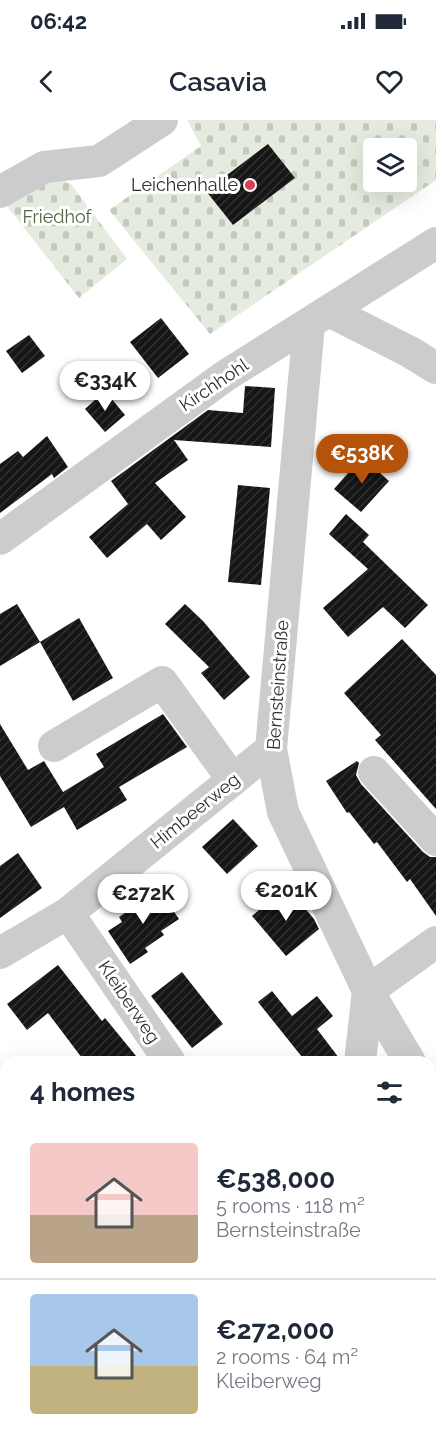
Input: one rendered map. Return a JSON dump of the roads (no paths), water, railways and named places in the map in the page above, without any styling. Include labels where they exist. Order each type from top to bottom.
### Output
[{"type":"street","points":[[0,192],[44,167],[99,161],[162,120]]},
{"type":"street","name":"Kirchhohl","points":[[0,539],[225,376],[436,243]]},
{"type":"street","points":[[319,318],[410,352],[436,368]]},
{"type":"street","name":"Bernsteinstraße","points":[[319,318],[271,750],[283,812],[368,991],[406,1056]]},
{"type":"street","points":[[54,746],[162,682],[233,780]]},
{"type":"street","name":"Himbeerweg","points":[[0,953],[68,913],[271,750]]},
{"type":"street","points":[[374,772],[436,840]]},
{"type":"street","name":"Kleiberweg","points":[[68,913],[166,1056]]},
{"type":"street","points":[[361,1056],[368,991],[436,942]]},
{"type":"place","name":"Leichenhalle","points":[[250,185]]},
{"type":"park label","name":"Friedhof","points":[[57,217]]}]
